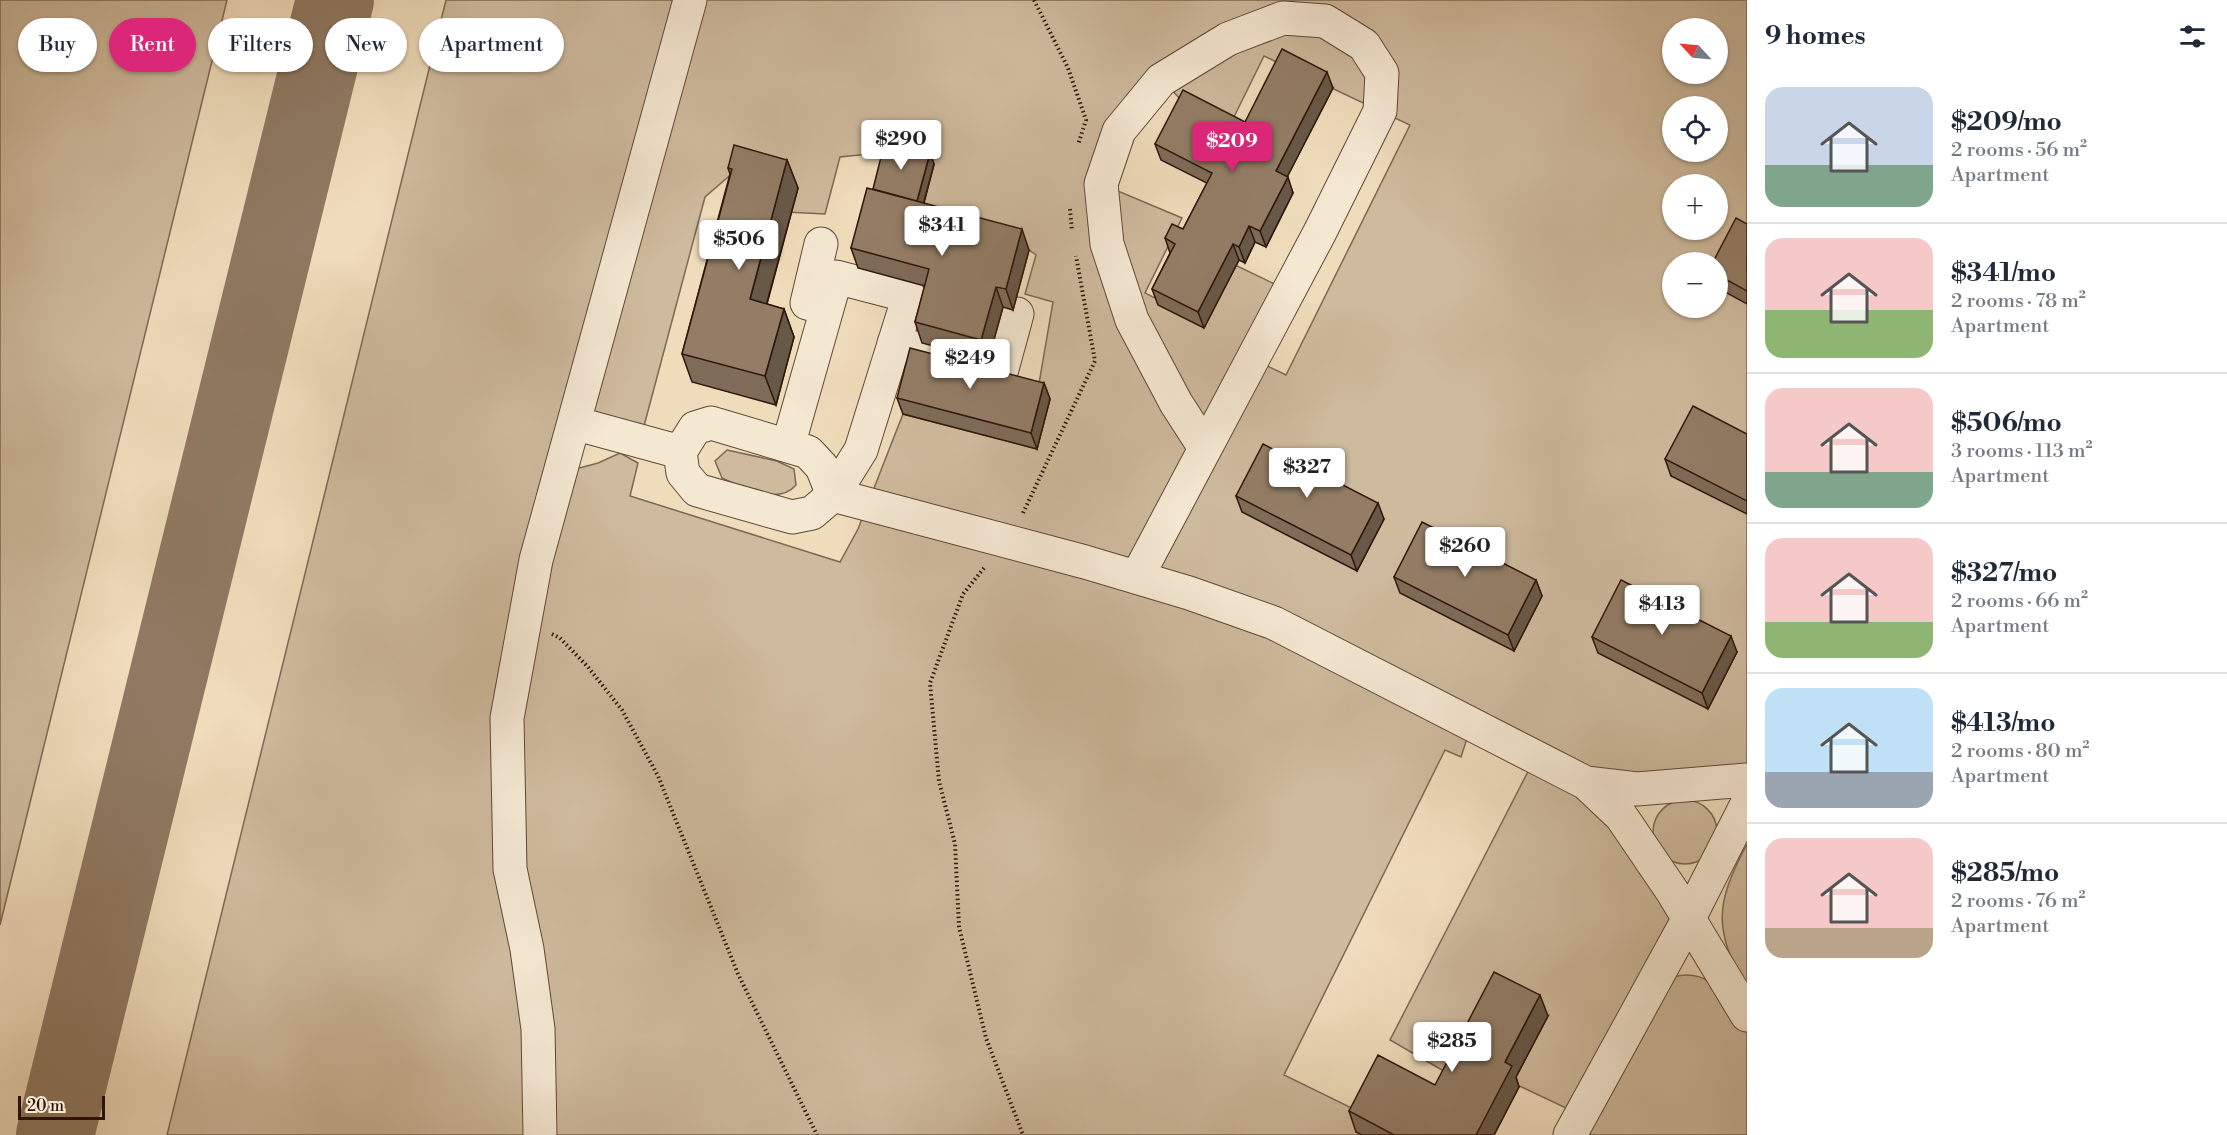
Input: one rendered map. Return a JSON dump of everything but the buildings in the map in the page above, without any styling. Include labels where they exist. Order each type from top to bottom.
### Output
[{"type":"lane","points":[[540,1135],[538,1029],[510,869],[506,795],[507,718],[537,560],[690,0]]},
{"type":"lane","points":[[1137,577],[1320,232],[1380,111],[1382,73],[1364,45],[1325,21],[1282,18],[1227,39],[1161,80],[1119,131],[1101,184],[1107,244],[1132,320],[1176,403],[1205,448]]},
{"type":"lane","points":[[821,244],[807,303],[827,308]]},
{"type":"lane","points":[[788,446],[836,277],[909,296],[861,450],[834,495],[812,513],[792,517],[697,490],[683,473],[680,452],[695,428],[711,423],[808,452],[822,467],[834,495]]},
{"type":"lane","points":[[894,343],[1002,369],[1017,314]]},
{"type":"lane","points":[[574,423],[680,452]]},
{"type":"lane","points":[[834,495],[1137,577],[1274,623],[1586,783],[1621,816],[1689,918],[1747,1015]]},
{"type":"lane","points":[[1586,783],[1637,789],[1747,780]]},
{"type":"lane","points":[[1570,1135],[1689,918],[1747,804]]},
{"type":"path","points":[[524,619],[560,638],[588,667],[622,710],[658,776],[738,975],[818,1135]]},
{"type":"shaded area","points":[[0,0],[227,0],[223,18],[208,18],[209,72],[0,925]]},
{"type":"shaded area","points":[[446,0],[1747,0],[1747,780],[1587,783],[1672,891],[1673,977],[1686,975],[1707,980],[1723,994],[1747,1023],[1747,1135],[1571,1135],[1581,1115],[1513,1083],[1547,1016],[1456,1078],[1390,1040],[1536,756],[1472,723],[1461,757],[1445,750],[1284,1075],[1366,1115],[1357,1132],[1362,1135],[167,1135],[428,72],[564,72],[564,18],[442,18]],"holes":[[[1264,56],[1410,125],[1286,375],[1253,359],[1289,291],[1229,262],[1200,321],[1145,293],[1182,218],[1101,184],[1162,80],[1182,101],[1230,125]],[[889,152],[934,165],[919,220],[1029,250],[1036,255],[1025,294],[1053,302],[1037,395],[1037,449],[903,414],[858,529],[840,562],[630,496],[638,463],[620,453],[598,463],[561,473],[574,424],[640,441],[705,197],[734,172],[785,212],[825,214],[840,157]]]},
{"type":"shaded area","points":[[727,450],[777,461],[794,469],[796,485],[789,491],[770,495],[750,490],[722,478],[715,461]]},
{"type":"shaded area","points":[[1679,800],[1691,800],[1708,809],[1715,820],[1717,832],[1715,844],[1708,855],[1691,864],[1679,864],[1667,859],[1658,850],[1653,838],[1653,826],[1658,814],[1667,805]]},
{"type":"shaded area","points":[[1747,844],[1747,993],[1729,952],[1722,918],[1728,885]]},
{"type":"taxiway","points":[[55,1135],[335,0]]}]
